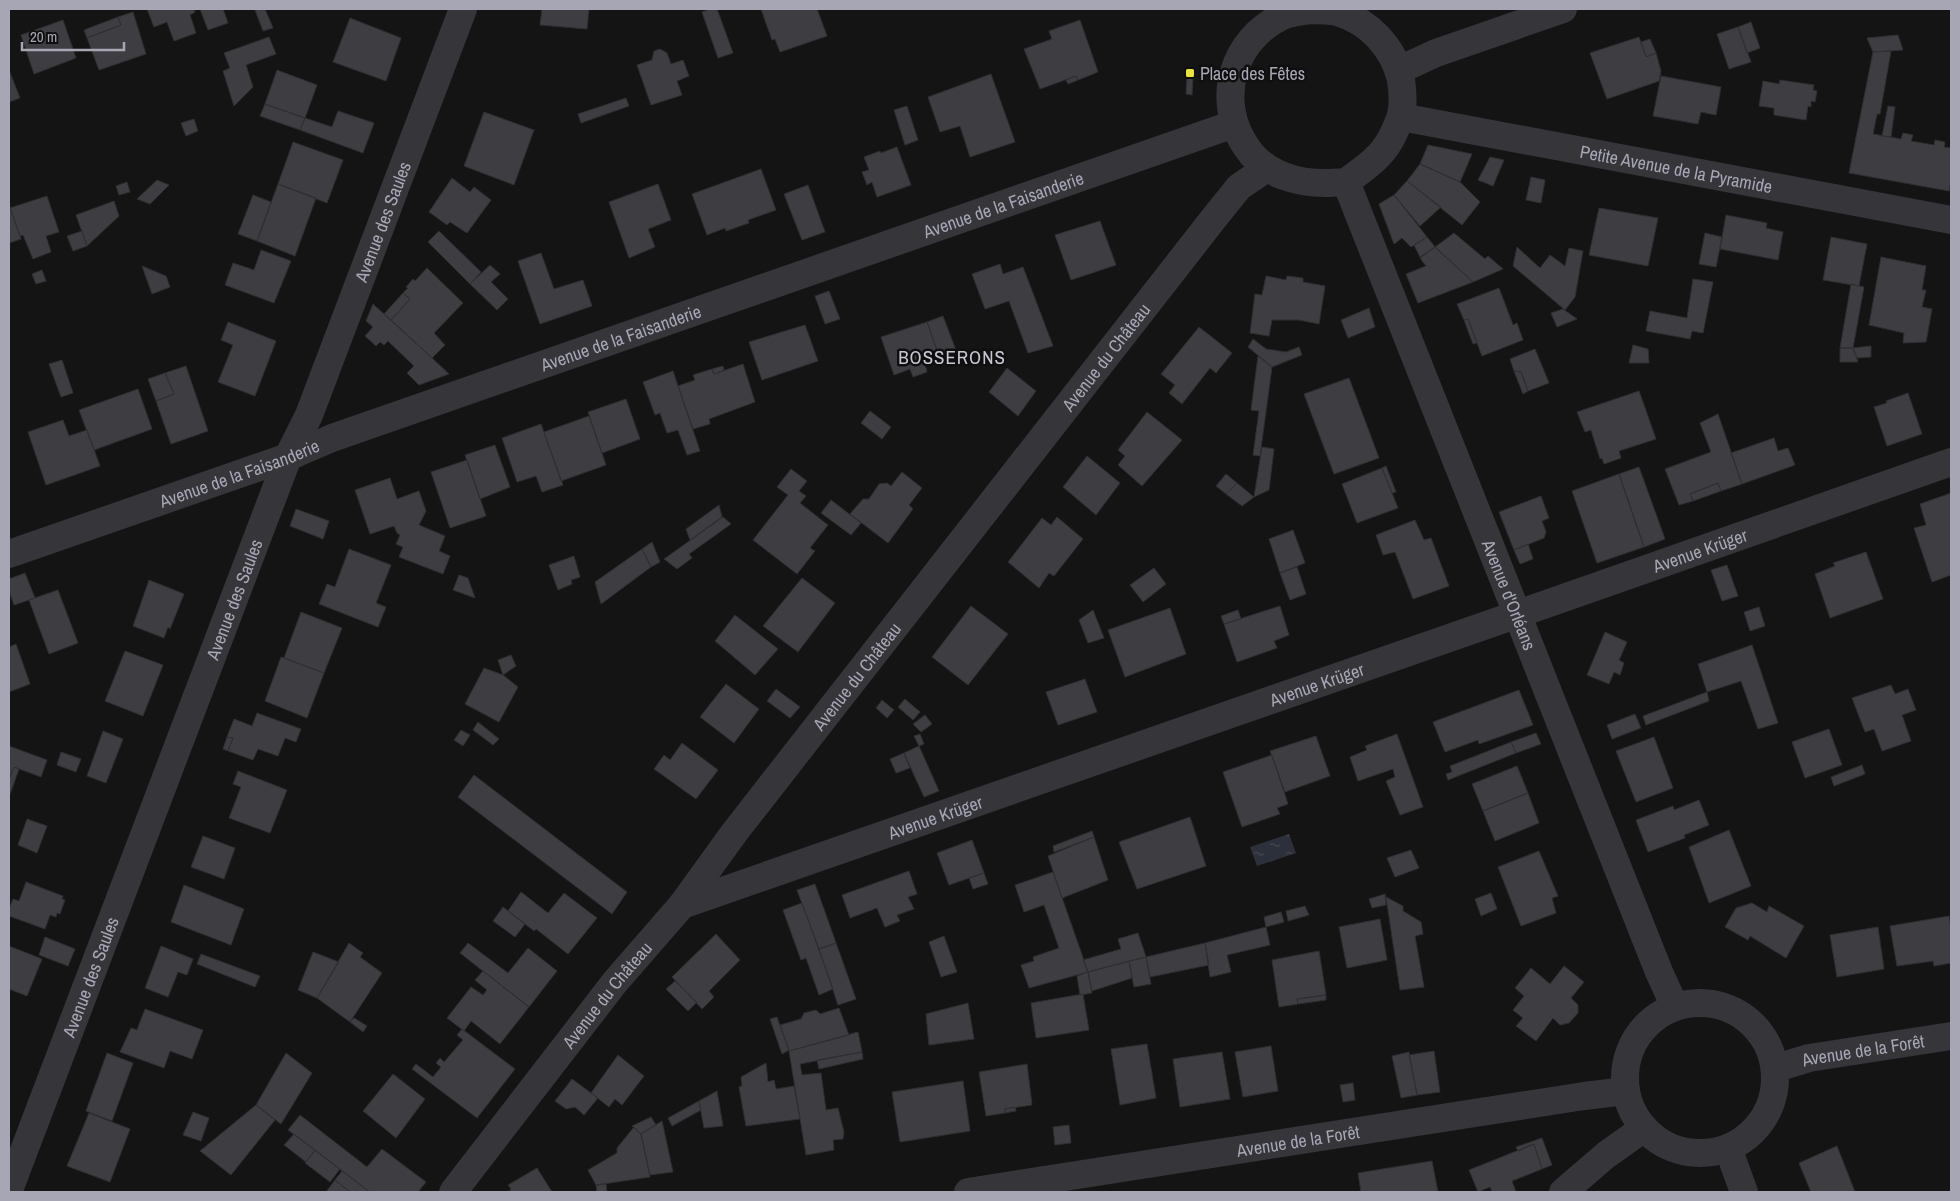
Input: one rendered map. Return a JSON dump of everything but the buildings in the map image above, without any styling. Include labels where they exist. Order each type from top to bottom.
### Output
[{"type":"street","name":"Avenue des Saules","points":[[9,1190],[288,457],[309,415],[463,9]]},
{"type":"street","points":[[1399,70],[1436,53],[1563,9]]},
{"type":"street","points":[[1311,10],[1352,13],[1360,22],[1377,34],[1390,51],[1399,70],[1404,93],[1401,117],[1390,142],[1373,162],[1346,182],[1322,183],[1294,180],[1267,168],[1247,149],[1234,124],[1229,98],[1233,72],[1244,48],[1263,28],[1284,12],[1311,10]]},
{"type":"street","name":"Petite Avenue de la Pyramide","points":[[1401,117],[1951,220]]},
{"type":"street","name":"Avenue de la Faisanderie","points":[[9,554],[288,457],[332,438],[1234,124]]},
{"type":"street","name":"Avenue du Château","points":[[453,1192],[615,982],[682,905],[734,833],[1214,218],[1239,187],[1267,168]]},
{"type":"street","name":"Avenue d'Orléans","points":[[1346,182],[1658,972],[1675,1007]]},
{"type":"street","name":"Avenue Krüger","points":[[682,905],[1951,462]]},
{"type":"street","points":[[1696,1003],[1719,1005],[1739,1014],[1757,1028],[1769,1046],[1776,1068],[1775,1093],[1766,1116],[1749,1136],[1728,1148],[1710,1153],[1692,1153],[1674,1148],[1658,1140],[1644,1128],[1633,1111],[1626,1091],[1626,1070],[1636,1037],[1646,1024],[1675,1007],[1696,1003]]},
{"type":"street","name":"Avenue de la Forêt","points":[[1776,1068],[1809,1058],[1951,1036]]},
{"type":"street","name":"Avenue de la Forêt","points":[[968,1192],[1626,1091]]},
{"type":"street","points":[[1563,1192],[1606,1155],[1644,1128]]},
{"type":"street","points":[[1728,1148],[1744,1192]]},
{"type":"water","points":[[1289,834],[1296,853],[1257,866],[1250,847]]},
{"type":"place","name":"Place des Fêtes","points":[[1190,73]]},
{"type":"district","name":"BOSSERONS","points":[[952,357]]}]
